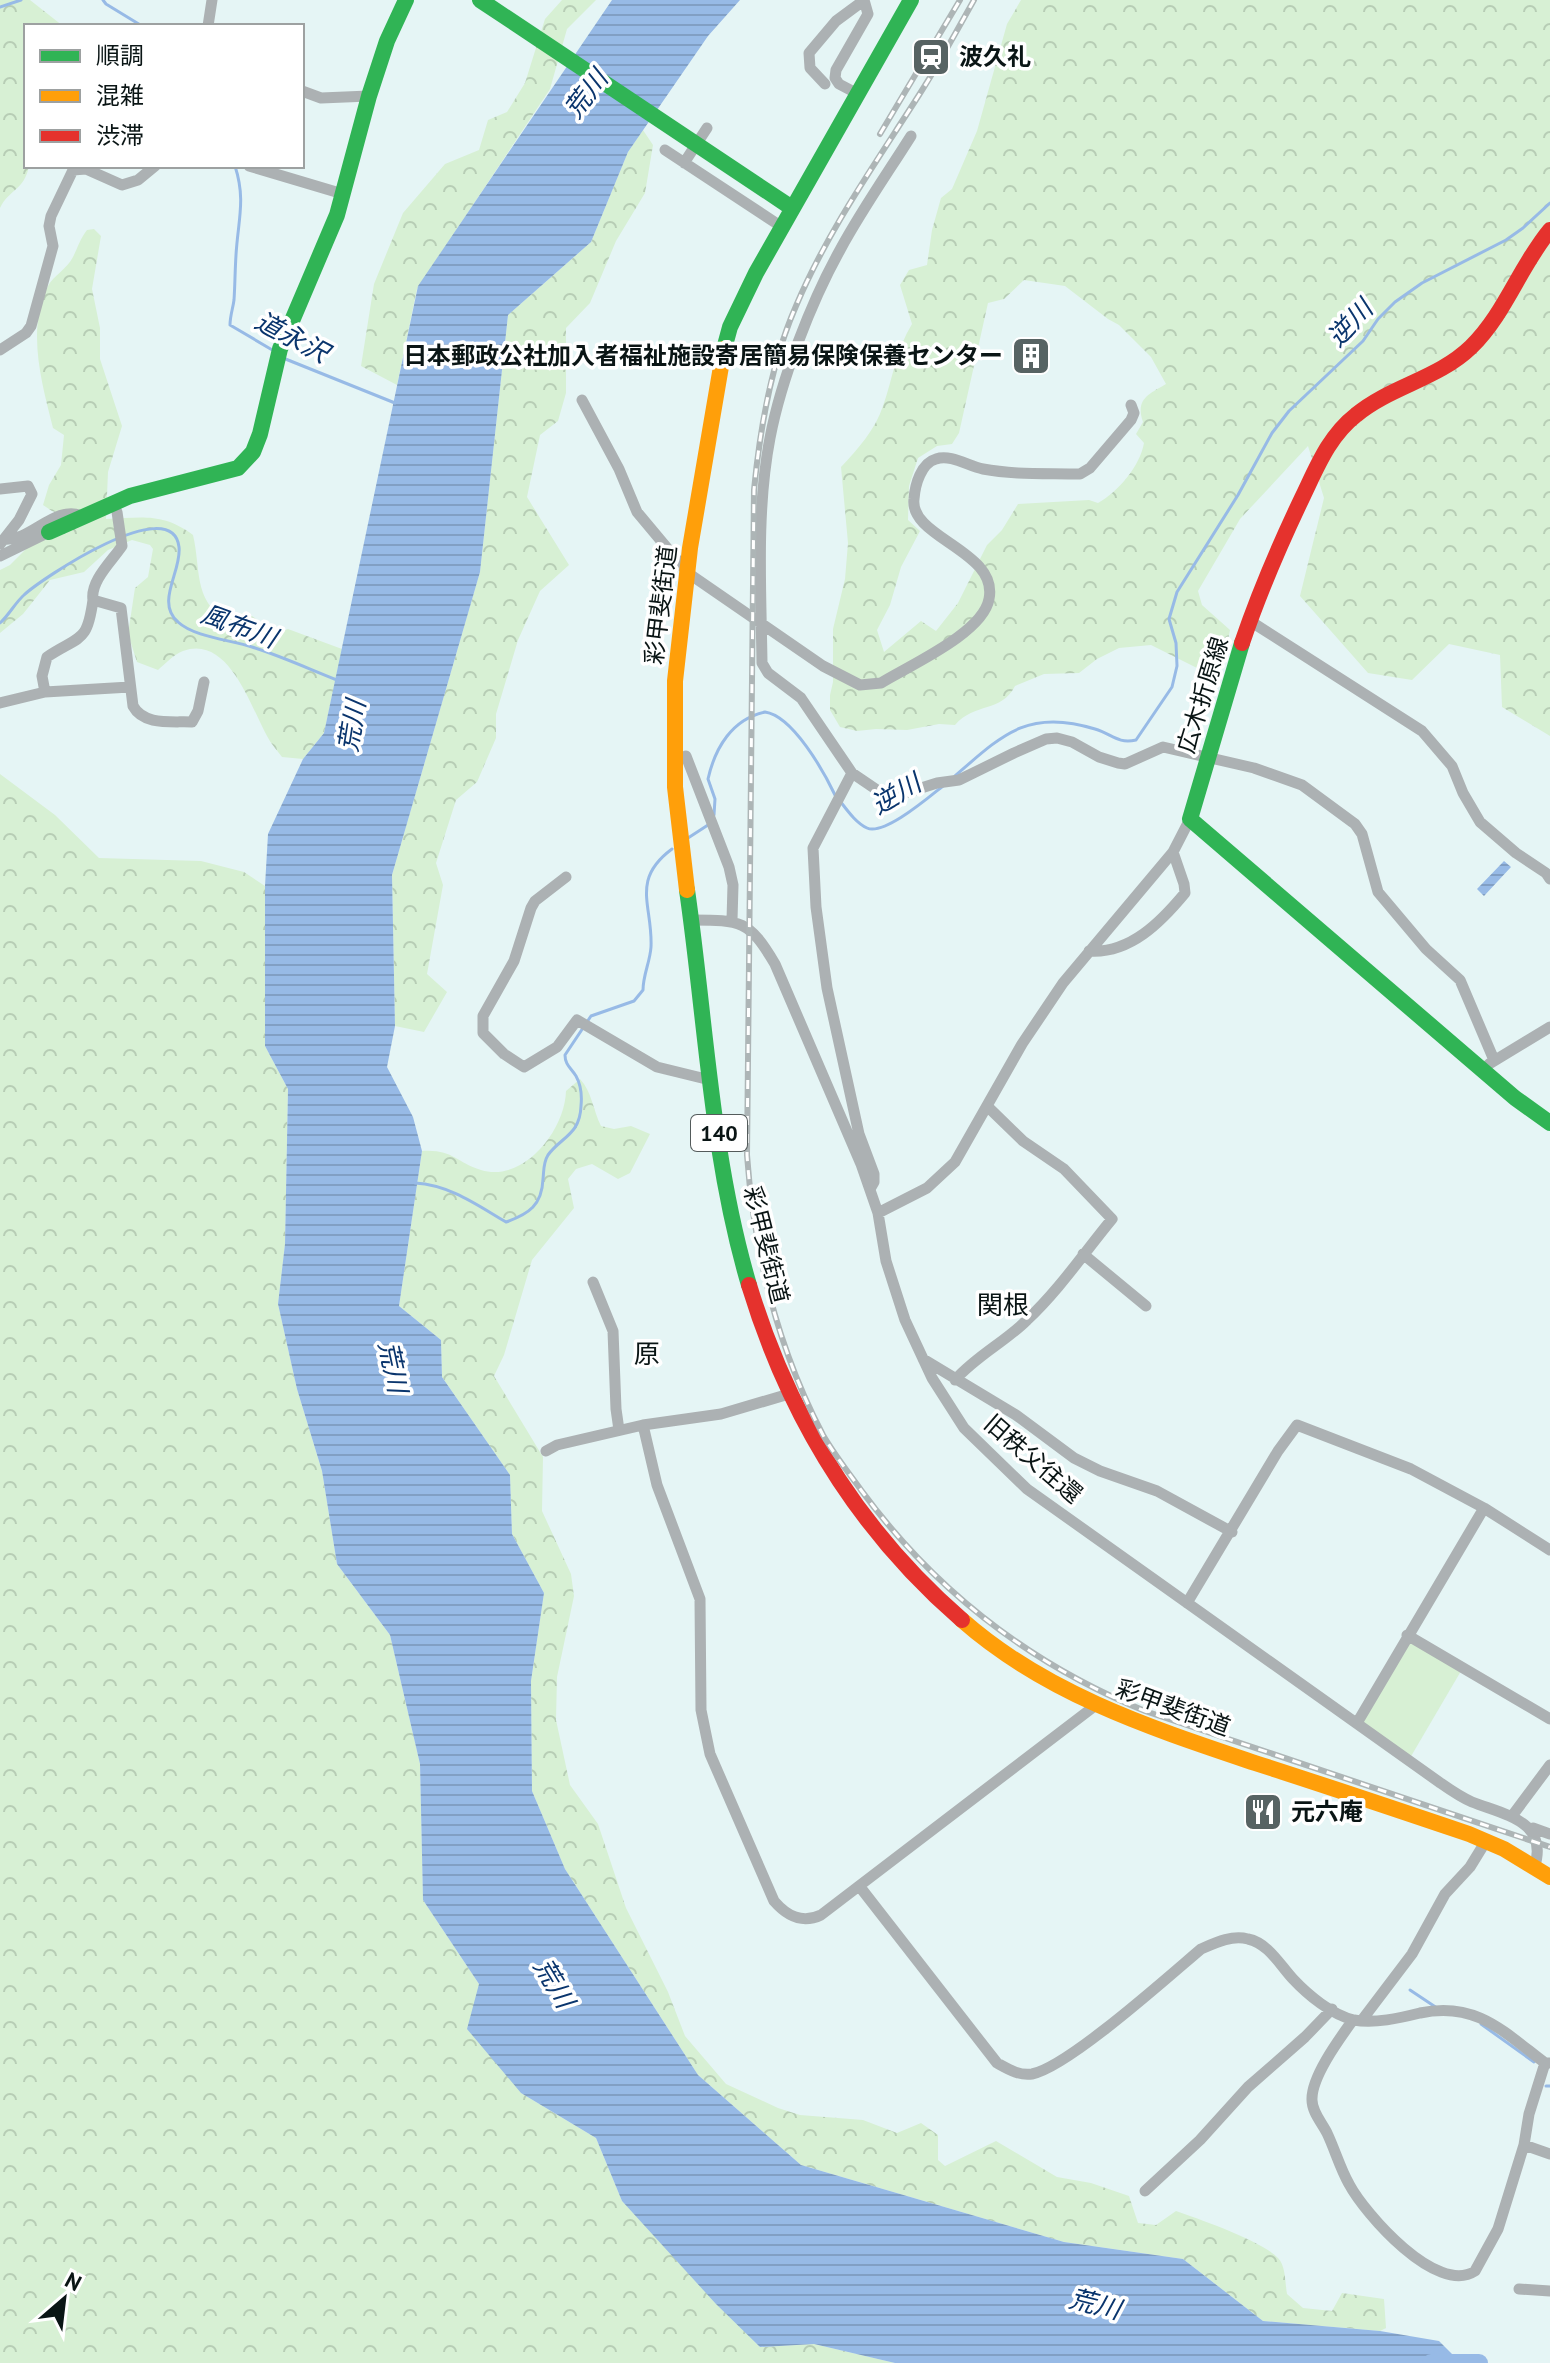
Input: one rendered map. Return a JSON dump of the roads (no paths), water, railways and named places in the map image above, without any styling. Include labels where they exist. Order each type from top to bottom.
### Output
[{"type":"main road","points":[[49,532],[130,496],[238,468],[253,452],[280,349],[337,215],[369,96],[387,41],[406,0]]},
{"type":"main road","points":[[480,0],[792,208]]},
{"type":"main road","name":"彩甲斐街道","points":[[911,0],[738,308],[725,345],[677,648],[673,726],[675,787],[710,1080],[740,1272],[789,1394],[811,1439],[840,1486],[887,1548],[911,1573],[946,1608],[993,1645],[1055,1684],[1096,1705],[1177,1737],[1486,1841],[1550,1880]]},
{"type":"main road","name":"広木折原線","points":[[1190,819],[1231,673],[1250,621],[1283,537],[1324,455],[1344,425],[1379,400],[1444,368],[1474,345],[1550,230]]},
{"type":"main road","points":[[1190,819],[1488,1064],[1550,1123]]},
{"type":"street","points":[[208,24],[212,0]]},
{"type":"street","points":[[825,84],[810,68],[809,53],[836,21],[864,0],[868,14],[836,70],[835,78],[839,84],[858,94]]},
{"type":"street","points":[[304,92],[321,98],[369,96]]},
{"type":"street","points":[[684,163],[707,128]]},
{"type":"street","points":[[911,136],[839,250],[781,392],[769,439],[762,511],[763,668],[801,698],[852,773],[880,792],[899,795],[937,783],[959,780],[1025,748],[1057,738],[1118,763],[1125,764],[1158,747],[1254,768],[1302,785],[1355,824],[1362,834],[1378,892],[1426,949],[1460,980],[1488,1064],[1550,1027]]},
{"type":"street","points":[[665,150],[782,227]]},
{"type":"street","points":[[0,350],[26,333],[31,326],[51,256],[51,216],[73,170],[86,169],[122,185],[138,180],[153,168]]},
{"type":"street","points":[[256,168],[343,194]]},
{"type":"street","points":[[582,400],[619,469],[637,512],[688,573],[823,666],[860,685],[881,683],[966,631],[985,612],[989,600],[990,588],[985,573],[920,519],[913,506],[921,472],[930,461],[939,457],[996,471],[1080,474],[1090,468],[1131,420],[1134,413],[1131,405]]},
{"type":"street","points":[[0,489],[28,486],[32,494],[19,520],[2,541]]},
{"type":"street","points":[[2,541],[20,538],[68,514],[117,512],[163,493],[167,486]]},
{"type":"street","points":[[45,692],[42,676],[47,657],[85,635],[89,626],[92,593],[122,546],[117,512]]},
{"type":"street","points":[[0,556],[49,532]]},
{"type":"street","points":[[93,600],[121,608],[133,706],[142,717],[192,722],[198,711],[204,682]]},
{"type":"street","points":[[1250,621],[1422,731],[1452,766],[1480,822],[1550,879]]},
{"type":"street","points":[[0,703],[45,692],[130,687]]},
{"type":"street","points":[[686,756],[729,867],[733,885],[732,920],[692,920]]},
{"type":"street","points":[[852,773],[814,843],[814,863],[816,907],[827,988],[859,1134],[874,1174],[870,1189]]},
{"type":"street","points":[[878,1213],[927,1188],[945,1174],[965,1148],[1022,1044],[1063,983],[1173,852],[1190,819]]},
{"type":"street","points":[[1089,951],[1099,952],[1139,937],[1170,911],[1185,893],[1173,852]]},
{"type":"street","points":[[566,877],[535,901],[531,908],[514,961],[483,1016],[483,1033],[504,1054],[524,1067],[557,1047],[577,1020],[657,1067],[710,1080]]},
{"type":"street","name":"旧秩父往還","points":[[732,920],[759,938],[775,964],[870,1189],[905,1320],[923,1358],[964,1428],[1027,1489],[1468,1800],[1550,1834]]},
{"type":"street","points":[[955,1380],[969,1365],[1025,1323],[1112,1219],[1064,1169],[1023,1141],[987,1106]]},
{"type":"street","points":[[1083,1254],[1146,1306]]},
{"type":"street","points":[[593,1282],[613,1331],[619,1430]]},
{"type":"street","points":[[923,1358],[1016,1415],[1074,1458],[1100,1471],[1157,1491],[1232,1532]]},
{"type":"street","points":[[546,1451],[557,1445],[619,1430],[721,1414],[789,1394]]},
{"type":"street","points":[[643,1425],[657,1485],[700,1599],[701,1710],[710,1754],[774,1901],[789,1916],[815,1918],[860,1887],[1096,1705]]},
{"type":"street","points":[[1187,1603],[1278,1451],[1297,1425],[1411,1469],[1484,1508],[1550,1550]]},
{"type":"street","points":[[1357,1723],[1484,1508]]},
{"type":"street","points":[[1407,1635],[1550,1719]]},
{"type":"street","points":[[1512,1816],[1550,1765]]},
{"type":"street","points":[[1533,1828],[1540,1851],[1534,1869]]},
{"type":"street","points":[[860,1887],[997,2063],[1015,2073],[1029,2074],[1044,2070],[1076,2049],[1201,1949],[1224,1939],[1251,1939],[1264,1946],[1296,1982],[1332,2009],[1358,2020],[1394,2019],[1434,2010],[1458,2010],[1489,2021],[1547,2063],[1529,2114],[1524,2145],[1498,2229],[1475,2271],[1469,2275],[1442,2272],[1409,2254],[1365,2207],[1347,2182],[1342,2164],[1313,2108],[1313,2091],[1330,2052],[1358,2020],[1412,1954],[1445,1894],[1470,1867],[1486,1841]]},
{"type":"street","points":[[1145,2191],[1200,2140],[1248,2087],[1332,2009]]},
{"type":"street","points":[[1524,2145],[1550,2154]]},
{"type":"street","points":[[1519,2289],[1550,2291]]},
{"type":"water","points":[[612,0],[740,0],[708,36],[628,152],[591,242],[508,315],[480,572],[392,875],[395,1026],[387,1067],[413,1117],[422,1151],[399,1306],[441,1340],[442,1377],[510,1475],[512,1534],[544,1593],[531,1681],[532,1791],[565,1869],[698,2075],[801,2165],[1064,2242],[1183,2259],[1263,2321],[1380,2331],[1439,2341],[1461,2363],[895,2363],[814,2344],[760,2347],[716,2304],[622,2201],[596,2138],[521,2093],[467,2029],[479,1984],[423,1900],[420,1764],[390,1635],[337,1564],[322,1471],[297,1389],[278,1304],[285,1244],[288,1089],[265,1046],[268,834],[303,759],[324,733],[418,286]]},
{"type":"water","points":[[1504,861],[1511,867],[1484,896],[1477,889]]},
{"type":"waterway","points":[[0,7],[21,0]]},
{"type":"waterway","name":"道永沢","points":[[103,0],[139,24]]},
{"type":"waterway","name":"道永沢","points":[[236,168],[240,210],[230,325],[274,351]]},
{"type":"waterway","name":"逆川","points":[[955,776],[1002,738],[1034,724],[1072,723],[1119,740],[1136,740],[1172,687],[1177,666],[1176,643],[1169,619],[1177,592],[1238,495],[1272,433],[1289,411],[1363,341],[1395,302],[1422,283],[1506,240],[1550,203]]},
{"type":"waterway","name":"道永沢","points":[[283,358],[395,403]]},
{"type":"waterway","name":"風布川","points":[[0,623],[24,595],[54,573],[105,544],[131,533],[154,529],[171,532],[179,547],[169,596],[172,614],[178,622],[193,631],[263,651],[337,680]]},
{"type":"waterway","name":"逆川","points":[[714,815],[715,799],[708,779],[715,756],[734,728],[765,712],[776,716],[797,734],[835,795]]},
{"type":"waterway","name":"逆川","points":[[840,801],[859,823],[875,829],[895,821],[943,786]]},
{"type":"waterway","name":"逆川","points":[[688,838],[708,825]]},
{"type":"waterway","name":"逆川","points":[[415,1183],[452,1192],[506,1222],[528,1212],[537,1202],[546,1158],[574,1130],[580,1116],[580,1087],[565,1055],[591,1016],[634,1001],[643,990],[651,947],[647,883],[659,860],[672,849]]},
{"type":"waterway","points":[[1410,1990],[1437,2008]]},
{"type":"waterway","points":[[1481,2024],[1534,2062]]},
{"type":"waterway","name":"荒川","points":[[1431,2363],[1479,2363]]},
{"type":"railway","points":[[880,134],[960,0]]},
{"type":"railway","points":[[974,0],[837,224],[809,278],[780,350],[760,443],[754,490],[747,1155],[755,1227],[770,1298],[807,1402],[836,1456],[920,1561],[988,1621],[1024,1647],[1063,1671],[1145,1711],[1550,1847]]},
{"type":"place","name":"波久礼","points":[[931,57]]},
{"type":"place","name":"日本郵政公社加入者福祉施設寄居簡易保険保養センター","points":[[1031,356]]},
{"type":"place","name":"元六庵","points":[[1263,1812]]},
{"type":"district","name":"関根","points":[[1003,1305]]},
{"type":"district","name":"原","points":[[647,1354]]}]
